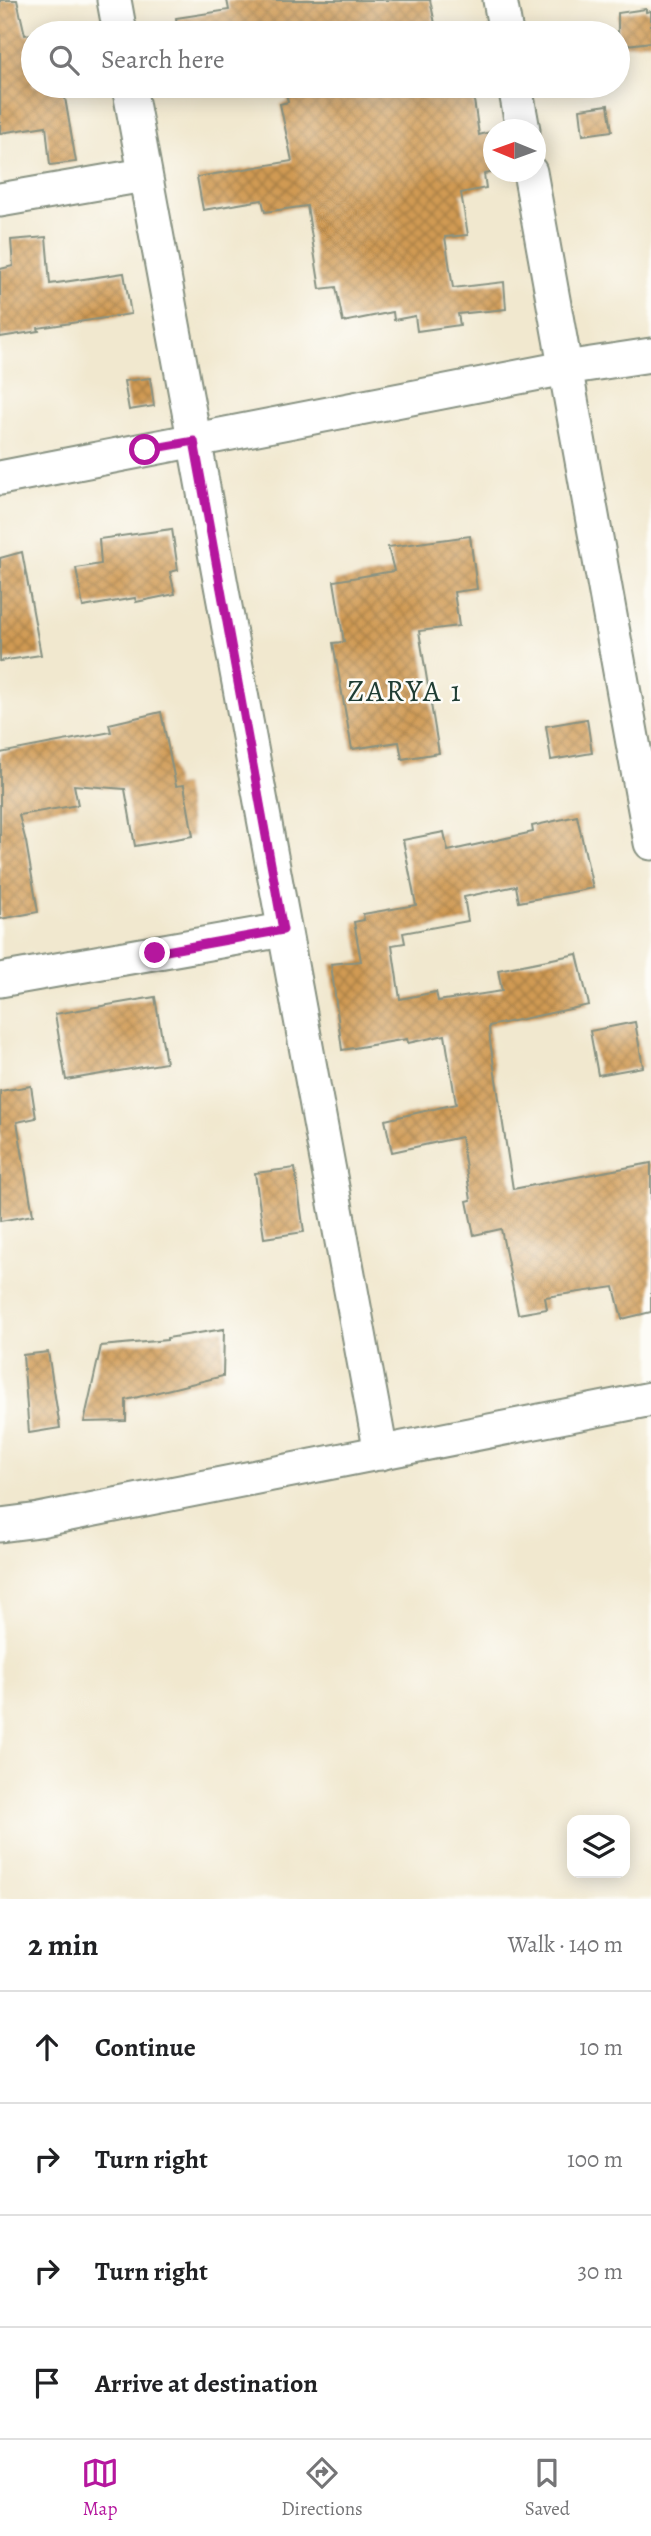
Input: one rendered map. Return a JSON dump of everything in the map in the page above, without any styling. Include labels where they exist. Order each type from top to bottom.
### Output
[{"type":"street","points":[[114,0],[118,21]]},
{"type":"street","points":[[500,0],[504,21]]},
{"type":"street","points":[[131,98],[381,1453]]},
{"type":"street","points":[[517,98],[521,119]]},
{"type":"street","points":[[0,200],[144,175]]},
{"type":"street","points":[[532,182],[651,843]]},
{"type":"street","points":[[0,478],[565,368],[651,355]]},
{"type":"street","points":[[0,980],[283,930]]},
{"type":"street","points":[[0,1525],[39,1520],[651,1399]]},
{"type":"building","points":[[0,0],[17,0],[22,21],[21,98],[65,98],[76,162],[50,165],[46,126],[0,133]]},
{"type":"building","points":[[227,0],[430,0],[434,21],[176,21],[176,18],[229,10]]},
{"type":"building","points":[[646,9],[646,12],[651,11],[651,42],[630,45],[630,21],[618,21],[618,13]]},
{"type":"building","points":[[287,98],[474,98],[479,135],[483,134],[483,182],[486,188],[461,193],[468,235],[445,237],[453,288],[504,282],[506,309],[458,314],[460,325],[417,331],[415,316],[394,320],[393,312],[343,322],[336,287],[320,289],[307,206],[265,212],[262,200],[203,210],[197,177],[292,161],[280,104],[288,102]]},
{"type":"building","points":[[608,105],[612,131],[583,135],[580,109]]},
{"type":"building","points":[[46,237],[50,284],[124,273],[131,314],[38,328],[39,331],[0,337],[0,269],[13,266],[11,240]]},
{"type":"building","points":[[150,378],[154,406],[129,410],[124,381]]},
{"type":"building","points":[[172,529],[178,570],[170,572],[175,594],[136,602],[135,598],[83,607],[76,568],[101,564],[99,539]]},
{"type":"building","points":[[470,536],[477,589],[454,592],[459,626],[419,631],[439,753],[402,759],[399,742],[352,749],[333,643],[344,642],[334,581],[394,571],[388,547]]},
{"type":"building","points":[[22,552],[41,655],[0,661],[0,558]]},
{"type":"building","points":[[161,712],[176,786],[184,785],[193,836],[135,846],[125,789],[74,785],[78,805],[19,815],[38,912],[0,919],[0,753],[111,732],[109,724]]},
{"type":"building","points":[[587,719],[592,753],[551,760],[546,726]]},
{"type":"building","points":[[577,816],[593,888],[519,902],[516,886],[464,897],[468,921],[403,933],[405,943],[392,945],[400,999],[436,992],[438,1001],[502,991],[498,970],[577,954],[589,1005],[489,1026],[490,1041],[513,1189],[651,1163],[651,1312],[622,1319],[614,1287],[545,1297],[547,1309],[518,1314],[501,1229],[474,1235],[467,1201],[471,1200],[461,1137],[392,1152],[385,1120],[456,1104],[445,1035],[408,1043],[407,1039],[342,1050],[331,964],[361,961],[354,922],[364,920],[363,914],[416,905],[403,840],[444,832],[448,851],[533,832],[532,826]]},
{"type":"building","points":[[155,997],[166,1063],[66,1080],[55,1014]]},
{"type":"building","points":[[635,1022],[643,1067],[598,1075],[590,1031]]},
{"type":"building","points":[[31,1086],[36,1118],[17,1122],[33,1215],[0,1221],[0,1091]]},
{"type":"building","points":[[295,1168],[304,1232],[264,1238],[255,1173]]},
{"type":"building","points":[[224,1329],[223,1376],[126,1400],[126,1421],[84,1422],[101,1346],[167,1340]]},
{"type":"building","points":[[48,1352],[60,1428],[29,1433],[23,1355]]},
{"type":"district","name":"ZARYA 1","points":[[405,691]]},
{"type":"route","points":[[145,450],[194,441],[283,930],[155,953]]}]
